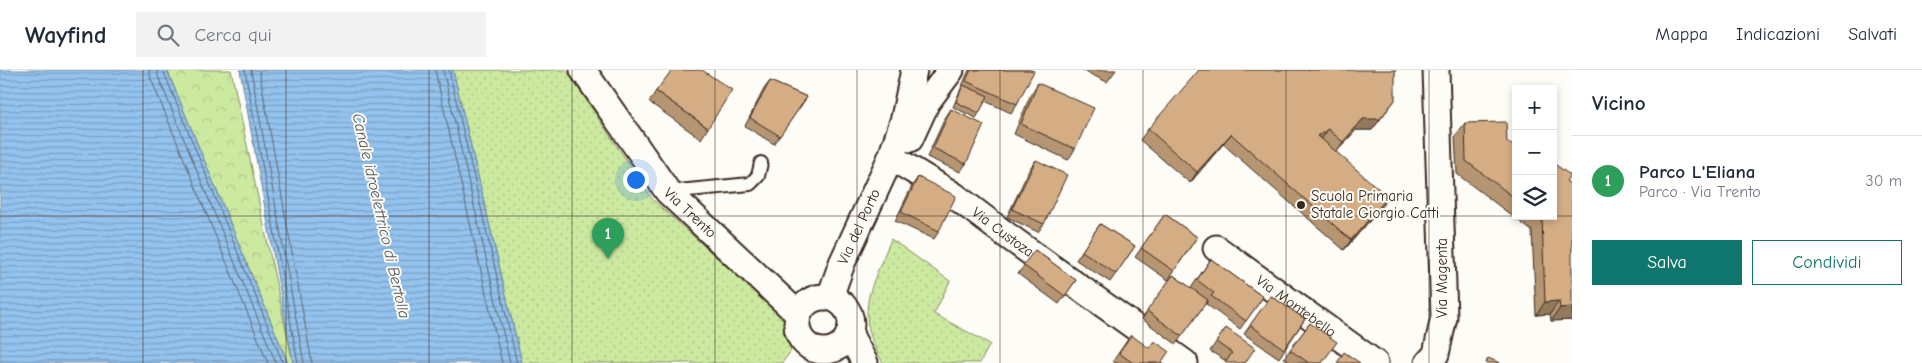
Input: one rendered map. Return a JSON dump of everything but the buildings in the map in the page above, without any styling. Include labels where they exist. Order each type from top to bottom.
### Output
[{"type":"street","name":"Via Trento","points":[[583,70],[668,192],[798,314]]},
{"type":"street","name":"Via del Porto","points":[[830,297],[842,263],[891,157],[904,118],[914,70]]},
{"type":"street","name":"Via del Porto","points":[[920,70],[922,81],[932,86],[947,75]]},
{"type":"street","name":"Via Magenta","points":[[1428,363],[1436,354],[1444,317],[1436,70]]},
{"type":"street","name":"Via del Porto","points":[[891,157],[905,150],[927,102],[947,75]]},
{"type":"street","name":"Via Custoza","points":[[891,157],[955,196],[1185,363]]},
{"type":"street","name":"Via Montebello","points":[[1216,248],[1375,363]]},
{"type":"street","points":[[830,297],[846,307],[850,315],[851,324],[849,333],[839,346],[823,351],[814,349],[801,339],[797,322],[798,314],[808,301],[815,298],[830,297]]},
{"type":"street","points":[[849,333],[865,363]]},
{"type":"lane","points":[[668,192],[750,184],[758,176],[761,162]]},
{"type":"green space","points":[[167,70],[231,70],[293,363],[288,363]]},
{"type":"green space","points":[[453,70],[566,70],[653,200],[784,318],[791,351],[782,363],[522,363]]},
{"type":"green space","points":[[891,239],[950,281],[934,314],[990,344],[980,363],[883,363],[874,345],[867,314],[872,286]]},
{"type":"water","points":[[0,70],[167,70],[288,363],[0,363]]},
{"type":"water","name":"Canale idroelettrico di Bertolla","points":[[240,70],[453,70],[522,363],[293,363]]},
{"type":"place","name":"Scuola Primaria Statale Giorgio Catti","points":[[1301,205]]},
{"type":"place","name":"Parco L'Eliana","points":[[608,259]]}]
